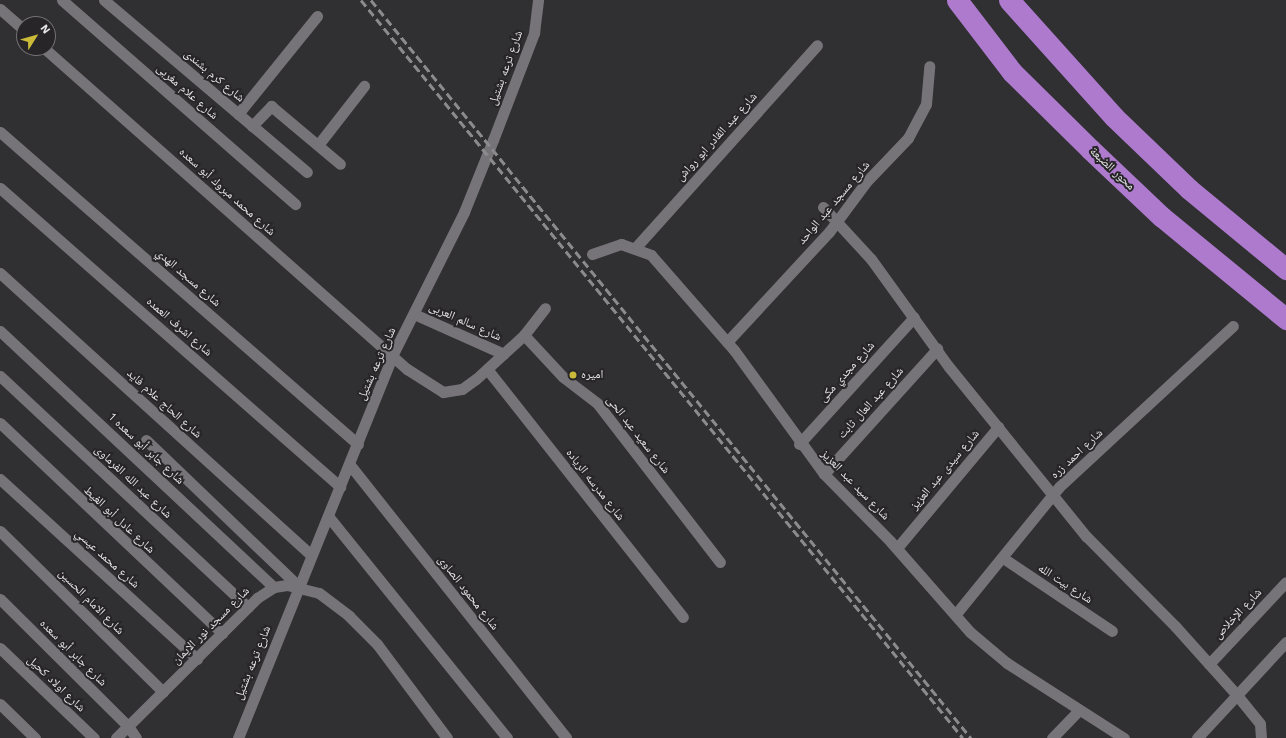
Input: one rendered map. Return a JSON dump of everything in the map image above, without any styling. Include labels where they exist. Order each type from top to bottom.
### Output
[{"type":"highway","name":"محور الضبعة","points":[[957,0],[1012,72],[1090,149],[1162,217],[1286,319]]},
{"type":"highway","points":[[1009,0],[1114,117],[1189,189],[1286,269]]},
{"type":"street","name":"شارع علام مغربى","points":[[62,0],[294,204]]},
{"type":"street","name":"شارع كرم بشندى","points":[[104,0],[307,172]]},
{"type":"street","name":"شارع ترعه بشتيل","points":[[238,738],[298,586],[350,465],[392,356],[464,212],[534,33],[538,0]]},
{"type":"street","points":[[0,9],[16,23]]},
{"type":"street","points":[[238,114],[317,16]]},
{"type":"street","name":"شارع عبد القادر ابو رواش","points":[[636,247],[818,45]]},
{"type":"street","name":"شارع محمد مبروك أبو سعده","points":[[53,56],[392,356]]},
{"type":"street","name":"شارع مسجد عبد الواحد","points":[[727,342],[837,222],[866,182],[916,128],[929,92],[929,66]]},
{"type":"street","points":[[318,145],[364,86]]},
{"type":"street","points":[[252,126],[271,106],[340,164]]},
{"type":"street","name":"شارع مسجد الهدي","points":[[0,132],[358,444]]},
{"type":"street","name":"شارع اشرف العمده","points":[[0,188],[340,487]]},
{"type":"street","points":[[823,207],[837,222],[914,317],[998,428],[1100,552],[1209,664],[1236,694],[1260,724],[1261,738]]},
{"type":"street","points":[[592,254],[621,244],[636,247]]},
{"type":"street","name":"شارع سيد عبد العزيز","points":[[636,247],[670,272],[727,342],[799,444],[824,474],[897,548],[955,615],[988,649],[1079,710],[1124,738]]},
{"type":"street","name":"شارع الحاج علام فايد","points":[[0,273],[311,555]]},
{"type":"street","points":[[392,356],[444,392],[462,389],[487,369],[524,335],[545,308]]},
{"type":"street","name":"شارع سالم العربى","points":[[414,314],[504,354]]},
{"type":"street","name":"شارع مجدي مكى","points":[[799,444],[914,317]]},
{"type":"street","name":"شارع احمد زره","points":[[955,615],[1054,495],[1233,326]]},
{"type":"street","name":"شارع جابر أبو سعده 1","points":[[0,330],[274,587]]},
{"type":"street","name":"شارع سعيد عبد الحى","points":[[524,335],[563,377],[597,403],[720,562]]},
{"type":"street","name":"شارع عبد العال ثابت","points":[[824,474],[937,349]]},
{"type":"street","name":"شارع مدرسه الرياده","points":[[487,369],[683,617]]},
{"type":"street","name":"شارع عبد الله الفرماوى","points":[[0,376],[248,607]]},
{"type":"street","name":"شارع عادل أبو الغيط","points":[[0,423],[222,633]]},
{"type":"street","name":"شارع سيدى عبد العزيز","points":[[897,548],[998,428]]},
{"type":"street","points":[[146,440],[298,586],[331,601],[355,622],[376,644],[447,738]]},
{"type":"street","name":"شارع محمود الصاوى","points":[[350,465],[566,738]]},
{"type":"street","name":"شارع محمد عيسي","points":[[0,479],[197,659]]},
{"type":"street","points":[[328,516],[507,738]]},
{"type":"street","name":"شارع الامام الحسين","points":[[0,531],[163,692]]},
{"type":"street","name":"شارع بيت الله","points":[[1003,558],[1112,631]]},
{"type":"street","name":"شارع الإخلاص","points":[[1209,664],[1286,582]]},
{"type":"street","points":[[274,587],[298,586]]},
{"type":"street","name":"شارع مسجد نور الايمان","points":[[116,738],[248,607],[274,587]]},
{"type":"street","name":"شارع جابر أبو سعده","points":[[0,599],[128,726],[136,738]]},
{"type":"street","points":[[1197,738],[1236,694],[1286,642]]},
{"type":"street","name":"شارع اولاد كحيل","points":[[0,648],[94,738]]},
{"type":"street","points":[[0,704],[35,738]]},
{"type":"street","points":[[1052,738],[1079,710]]},
{"type":"railway","points":[[361,0],[963,738]]},
{"type":"railway","points":[[371,0],[971,738]]},
{"type":"place","name":"اميره","points":[[573,375]]}]
